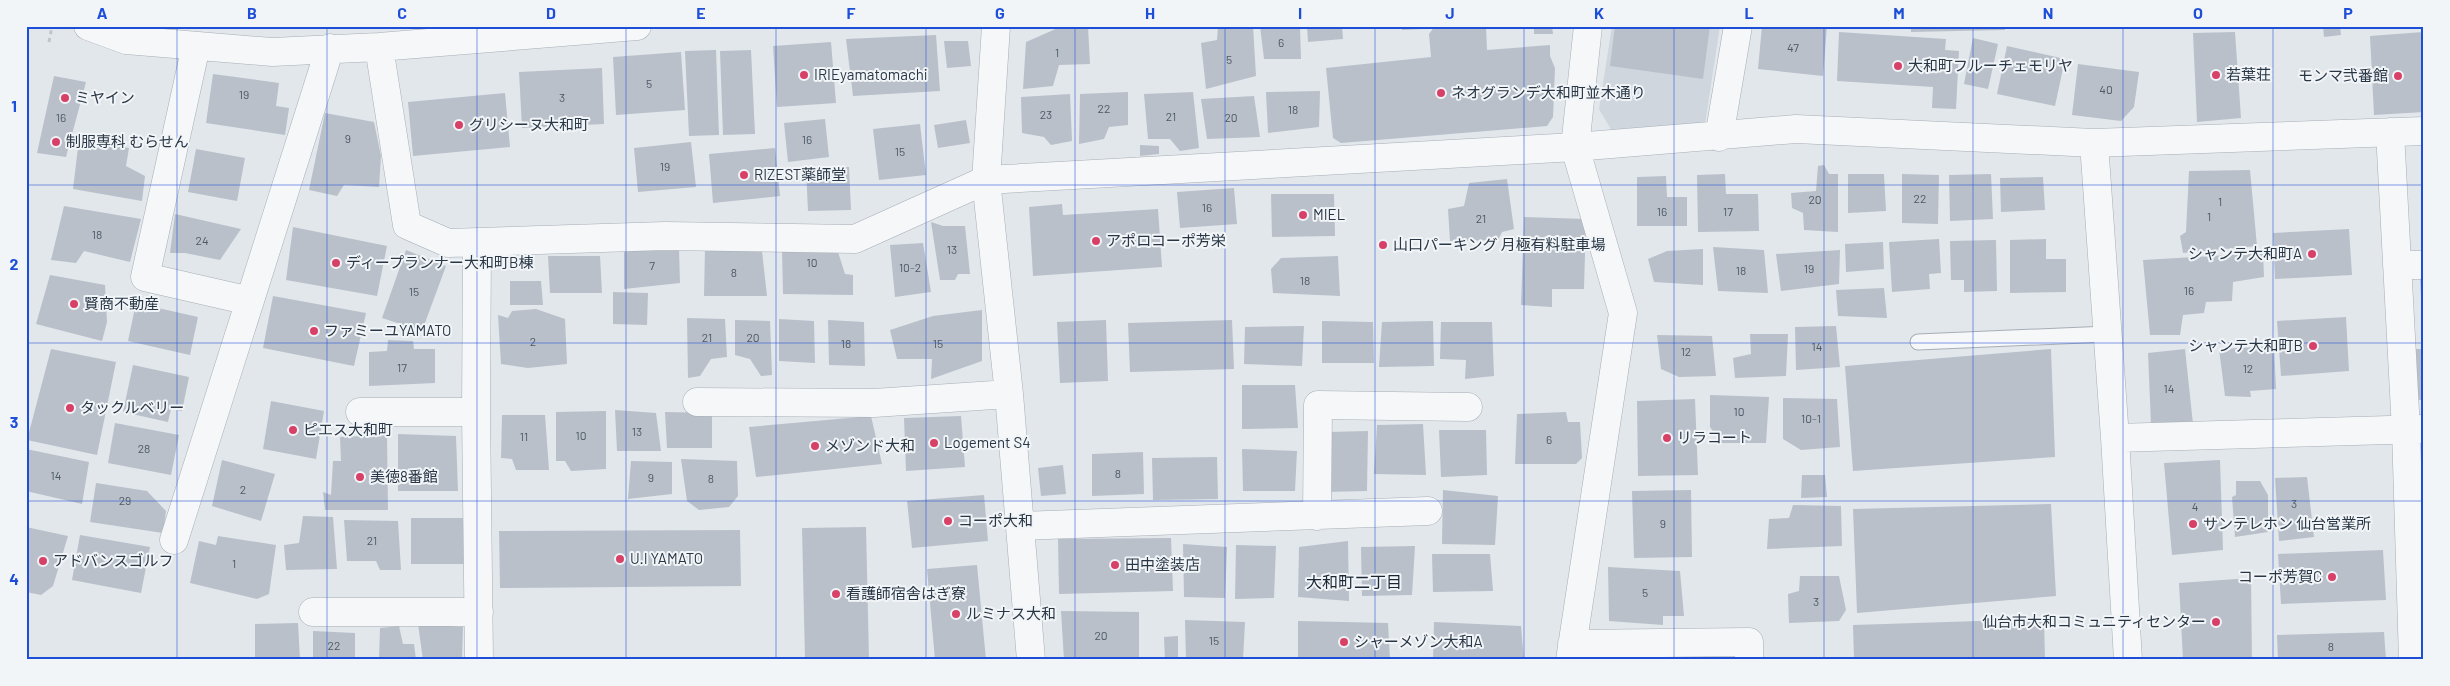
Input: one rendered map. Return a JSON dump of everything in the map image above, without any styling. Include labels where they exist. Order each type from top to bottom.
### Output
[{"type":"street","points":[[88,26],[126,40],[272,52],[379,47],[637,26]]},
{"type":"street","points":[[996,26],[986,180],[1009,394],[1031,660]]},
{"type":"street","points":[[1588,26],[1575,147],[1623,313],[1571,652],[1749,642],[1749,660]]},
{"type":"street","points":[[1719,137],[1738,26]]},
{"type":"street","points":[[196,46],[145,276],[250,301]]},
{"type":"street","points":[[379,47],[407,225],[448,243],[665,236],[855,239],[986,180],[1575,147],[1719,137],[1796,129],[2094,144],[2424,131]]},
{"type":"street","points":[[174,540],[330,48]]},
{"type":"street","points":[[2390,132],[2410,265],[2418,628],[2413,660]]},
{"type":"street","points":[[2094,144],[2116,438],[2128,660]]},
{"type":"street","points":[[478,243],[476,412],[479,660]]},
{"type":"street","points":[[697,402],[874,403],[1009,394]]},
{"type":"street","points":[[1317,516],[1318,405],[1468,407]]},
{"type":"street","points":[[360,412],[476,412]]},
{"type":"street","points":[[2116,438],[2415,430]]},
{"type":"street","points":[[1020,526],[1428,511]]},
{"type":"street","points":[[313,612],[479,612]]},
{"type":"lane","points":[[1918,342],[2108,334]]},
{"type":"path","points":[[50,42],[52,26]]},
{"type":"shaded area","points":[[1612,26],[1720,26],[1705,124],[1612,131],[1599,109]]},
{"type":"building","points":[[1088,26],[1090,64],[1059,65],[1053,86],[1023,89],[1026,42],[1058,28]]},
{"type":"building","points":[[1218,26],[1253,26],[1256,76],[1206,89],[1201,43],[1217,40]]},
{"type":"building","points":[[1260,26],[1300,26],[1301,59],[1264,59]]},
{"type":"building","points":[[1307,26],[1342,26],[1343,39],[1308,42]]},
{"type":"building","points":[[1402,26],[1424,26],[1424,29],[1402,30]]},
{"type":"building","name":"ネオグランデ大和町並木通り","points":[[1435,26],[1486,26],[1487,50],[1550,45],[1550,56],[1555,68],[1553,117],[1547,126],[1341,143],[1333,138],[1326,68],[1431,57],[1429,34]]},
{"type":"building","points":[[1534,26],[1552,26],[1553,34],[1534,34]]},
{"type":"building","points":[[1615,26],[1710,26],[1703,79],[1610,66]]},
{"type":"building","points":[[1762,26],[1827,26],[1823,76],[1758,69]]},
{"type":"building","points":[[1911,26],[2005,26],[2005,30],[1911,32]]},
{"type":"building","points":[[2323,26],[2340,26],[2341,35],[2324,37]]},
{"type":"building","name":"大和町フルーチェモリヤ","points":[[1839,32],[1946,39],[1945,50],[1959,51],[1956,109],[1932,108],[1933,87],[1837,81]]},
{"type":"building","name":"若葉荘","points":[[2235,32],[2241,118],[2197,122],[2193,33]]},
{"type":"building","name":"モンマ弐番館","points":[[2423,32],[2424,112],[2374,115],[2370,36]]},
{"type":"building","points":[[936,35],[940,91],[853,96],[846,39]]},
{"type":"building","points":[[1973,38],[1998,44],[1988,89],[1964,84]]},
{"type":"building","points":[[944,41],[968,41],[971,66],[947,68]]},
{"type":"building","name":"IRIEyamatomachi","points":[[831,42],[836,103],[777,107],[773,46]]},
{"type":"building","points":[[2007,46],[2065,59],[2055,106],[1997,94]]},
{"type":"building","points":[[716,50],[719,135],[689,136],[685,51]]},
{"type":"building","points":[[751,50],[755,134],[723,135],[720,51]]},
{"type":"building","points":[[681,52],[685,110],[616,115],[613,57]]},
{"type":"building","points":[[2078,64],[2139,72],[2134,107],[2121,121],[2072,115]]},
{"type":"building","points":[[602,68],[604,124],[522,128],[519,72]]},
{"type":"building","points":[[213,74],[279,83],[276,106],[289,108],[285,135],[206,123]]},
{"type":"building","points":[[54,76],[86,82],[66,157],[37,153]]},
{"type":"building","points":[[1320,91],[1319,127],[1268,133],[1266,92]]},
{"type":"building","points":[[1128,92],[1128,125],[1109,127],[1104,139],[1079,144],[1080,94]]},
{"type":"building","points":[[1193,92],[1199,148],[1180,151],[1170,139],[1148,139],[1144,94]]},
{"type":"building","name":"グリシーヌ大和町","points":[[505,93],[510,147],[413,156],[408,102]]},
{"type":"building","points":[[1070,94],[1072,141],[1051,145],[1044,137],[1022,133],[1021,97]]},
{"type":"building","points":[[1254,96],[1260,137],[1207,139],[1201,99]]},
{"type":"building","points":[[325,113],[374,122],[381,156],[379,187],[344,185],[337,196],[309,190]]},
{"type":"building","points":[[825,119],[829,157],[788,162],[784,123]]},
{"type":"building","points":[[966,120],[970,143],[938,148],[934,125]]},
{"type":"building","points":[[920,124],[926,175],[879,180],[873,129]]},
{"type":"building","points":[[79,139],[129,148],[126,166],[145,176],[142,201],[73,189]]},
{"type":"building","points":[[691,142],[696,187],[638,192],[634,148]]},
{"type":"building","points":[[1140,145],[1159,146],[1159,154],[1140,156]]},
{"type":"building","name":"RIZEST薬師堂","points":[[775,148],[780,196],[713,203],[709,154]]},
{"type":"building","points":[[196,149],[245,158],[237,201],[188,192]]},
{"type":"building","points":[[1824,165],[1829,174],[1838,174],[1838,232],[1804,230],[1803,213],[1792,208],[1791,193],[1816,191],[1818,166]]},
{"type":"building","points":[[849,167],[851,210],[808,211],[806,169]]},
{"type":"building","points":[[2250,170],[2257,246],[2183,253],[2180,236],[2186,232],[2189,171]]},
{"type":"building","points":[[1725,174],[1726,194],[1758,194],[1759,231],[1698,232],[1697,175]]},
{"type":"building","points":[[1848,174],[1884,174],[1886,211],[1848,213]]},
{"type":"building","points":[[1902,174],[1939,175],[1938,224],[1902,223]]},
{"type":"building","points":[[1991,174],[1993,219],[1950,221],[1949,175]]},
{"type":"building","points":[[1666,176],[1667,197],[1687,197],[1687,226],[1637,226],[1637,177]]},
{"type":"building","points":[[2043,177],[2045,210],[2001,212],[2000,178]]},
{"type":"building","points":[[1507,179],[1514,229],[1502,232],[1498,240],[1450,241],[1448,209],[1464,206],[1469,183]]},
{"type":"building","points":[[1234,188],[1237,224],[1180,228],[1177,192]]},
{"type":"building","name":"MIEL","points":[[1271,194],[1334,194],[1335,236],[1272,237]]},
{"type":"building","name":"アポロコーポ芳栄","points":[[1062,204],[1063,215],[1158,209],[1162,267],[1033,276],[1029,207]]},
{"type":"building","points":[[64,206],[141,219],[130,262],[84,251],[76,263],[51,260]]},
{"type":"building","points":[[175,214],[241,229],[220,260],[185,253],[170,253]]},
{"type":"building","points":[[1524,217],[1586,219],[1584,289],[1552,289],[1552,307],[1521,305]]},
{"type":"building","points":[[931,222],[943,226],[965,226],[970,274],[958,274],[955,280],[940,280]]},
{"type":"building","name":"ディープランナー大和町B棟","points":[[293,227],[387,246],[377,296],[286,280]]},
{"type":"building","name":"シャンテ大和町A","points":[[2349,229],[2352,275],[2275,279],[2273,233]]},
{"type":"building","points":[[1939,239],[1941,273],[1929,274],[1930,289],[1892,292],[1889,242]]},
{"type":"building","points":[[2046,239],[2046,259],[2066,259],[2066,292],[2010,293],[2010,240]]},
{"type":"building","points":[[1996,240],[1997,291],[1964,292],[1964,280],[1951,280],[1950,241]]},
{"type":"building","points":[[1883,242],[1884,269],[1846,272],[1845,244]]},
{"type":"building","points":[[923,243],[931,292],[895,297],[890,245]]},
{"type":"building","points":[[1713,247],[1764,250],[1768,293],[1718,291]]},
{"type":"building","points":[[624,248],[679,249],[680,283],[624,289]]},
{"type":"building","points":[[705,248],[762,251],[767,296],[704,296]]},
{"type":"building","points":[[782,249],[838,252],[845,274],[853,275],[853,295],[783,294]]},
{"type":"building","points":[[1703,249],[1703,285],[1654,282],[1648,259],[1667,251]]},
{"type":"building","points":[[406,250],[446,266],[422,331],[382,318]]},
{"type":"building","points":[[1840,250],[1839,284],[1781,291],[1776,254]]},
{"type":"building","points":[[2263,253],[2264,277],[2233,282],[2232,301],[2206,302],[2204,313],[2183,315],[2180,335],[2150,335],[2143,260]]},
{"type":"building","points":[[548,256],[600,256],[602,293],[550,293]]},
{"type":"building","points":[[1338,256],[1340,296],[1273,293],[1271,269],[1281,258]]},
{"type":"building","name":"賢商不動産","points":[[50,275],[105,285],[107,322],[102,341],[36,324]]},
{"type":"building","points":[[2420,278],[2424,278],[2424,318],[2422,318]]},
{"type":"building","points":[[510,281],[541,281],[543,305],[510,305]]},
{"type":"building","points":[[1884,288],[1887,318],[1838,316],[1836,290]]},
{"type":"building","points":[[613,292],[648,293],[647,325],[613,324]]},
{"type":"building","name":"ファミーユYAMATO","points":[[273,296],[366,313],[354,366],[263,348]]},
{"type":"building","points":[[136,303],[198,317],[190,355],[128,341]]},
{"type":"building","points":[[536,309],[565,319],[567,364],[528,368],[501,364],[498,315],[508,318],[512,311]]},
{"type":"building","points":[[982,310],[982,361],[931,379],[932,359],[897,359],[890,330],[933,316]]},
{"type":"building","name":"シャンテ大和町B","points":[[2346,317],[2349,371],[2281,376],[2277,321]]},
{"type":"building","points":[[687,318],[725,319],[727,357],[711,359],[700,376],[688,378]]},
{"type":"building","points":[[779,319],[814,321],[815,363],[779,361]]},
{"type":"building","points":[[735,320],[770,321],[772,375],[761,376],[750,359],[735,355]]},
{"type":"building","points":[[828,320],[864,322],[865,366],[829,365]]},
{"type":"building","points":[[1106,320],[1108,381],[1060,383],[1057,322]]},
{"type":"building","points":[[1232,320],[1234,369],[1130,372],[1128,323]]},
{"type":"building","points":[[1322,321],[1373,322],[1374,363],[1322,363]]},
{"type":"building","points":[[1433,321],[1434,366],[1379,367],[1382,322]]},
{"type":"building","points":[[1441,322],[1492,322],[1494,376],[1465,379],[1466,360],[1440,359]]},
{"type":"building","points":[[1304,326],[1302,366],[1244,364],[1245,327]]},
{"type":"building","points":[[1836,326],[1840,367],[1796,370],[1795,327]]},
{"type":"building","points":[[1750,334],[1788,334],[1786,376],[1735,378],[1733,358],[1751,354]]},
{"type":"building","points":[[1657,335],[1712,336],[1716,376],[1679,377],[1661,369]]},
{"type":"building","points":[[388,340],[413,341],[414,349],[435,349],[435,383],[369,386],[369,352],[387,351]]},
{"type":"building","points":[[2274,346],[2276,389],[2250,391],[2251,397],[2225,396],[2219,349]]},
{"type":"building","points":[[51,349],[116,362],[97,455],[27,440]]},
{"type":"building","points":[[2051,349],[2055,457],[1853,471],[1845,366]]},
{"type":"building","points":[[2185,349],[2193,424],[2151,425],[2148,353]]},
{"type":"building","points":[[2416,349],[2424,349],[2424,400],[2417,400]]},
{"type":"building","points":[[133,365],[189,377],[182,411],[171,409],[168,422],[123,412]]},
{"type":"building","points":[[1242,385],[1295,385],[1298,428],[1242,429]]},
{"type":"building","points":[[1710,395],[1769,397],[1766,443],[1721,443],[1710,427]]},
{"type":"building","points":[[1783,398],[1837,399],[1840,447],[1801,450],[1783,439]]},
{"type":"building","name":"リラコート","points":[[1695,399],[1698,475],[1638,476],[1637,401]]},
{"type":"building","name":"ピエス大和町","points":[[271,401],[324,411],[316,459],[263,449]]},
{"type":"building","points":[[615,410],[656,413],[661,451],[617,451]]},
{"type":"building","points":[[606,411],[606,469],[571,471],[565,461],[556,461],[556,412]]},
{"type":"building","points":[[665,412],[712,413],[712,448],[667,448]]},
{"type":"building","points":[[1566,412],[1568,422],[1580,422],[1582,458],[1576,464],[1515,464],[1517,414]]},
{"type":"building","points":[[502,415],[545,415],[549,470],[516,470],[512,459],[501,458]]},
{"type":"building","name":"メゾンド大和","points":[[871,416],[882,464],[756,477],[749,427]]},
{"type":"building","name":"Logement S4","points":[[961,416],[965,467],[906,471],[904,418]]},
{"type":"building","points":[[115,423],[179,435],[171,475],[108,463]]},
{"type":"building","points":[[1423,424],[1426,475],[1374,474],[1377,425]]},
{"type":"building","points":[[1439,430],[1486,430],[1487,475],[1441,477]]},
{"type":"building","points":[[1368,431],[1367,491],[1324,492],[1327,432]]},
{"type":"building","points":[[398,434],[456,436],[458,491],[398,491]]},
{"type":"building","name":"美徳8番館","points":[[387,435],[388,510],[325,510],[323,492],[331,495],[333,461],[341,461],[340,437]]},
{"type":"building","points":[[2419,446],[2424,446],[2424,508],[2422,508]]},
{"type":"building","points":[[26,449],[89,462],[82,504],[26,491]]},
{"type":"building","points":[[1242,449],[1297,451],[1295,491],[1243,491]]},
{"type":"building","points":[[1143,452],[1144,494],[1092,496],[1092,454]]},
{"type":"building","points":[[1217,457],[1218,499],[1153,500],[1152,458]]},
{"type":"building","points":[[681,459],[737,461],[738,496],[729,507],[699,510],[687,501]]},
{"type":"building","points":[[222,460],[275,474],[261,521],[212,506]]},
{"type":"building","points":[[2220,460],[2223,550],[2172,555],[2164,463]]},
{"type":"building","points":[[631,461],[672,462],[672,494],[628,499]]},
{"type":"building","points":[[1063,465],[1066,494],[1041,496],[1038,468]]},
{"type":"building","points":[[1802,475],[1825,475],[1827,497],[1801,498]]},
{"type":"building","points":[[2307,477],[2314,537],[2279,541],[2275,478]]},
{"type":"building","points":[[2236,481],[2260,481],[2268,495],[2268,532],[2235,537],[2232,497],[2236,495]]},
{"type":"building","points":[[96,483],[147,491],[166,511],[163,533],[90,522]]},
{"type":"building","points":[[1443,490],[1498,496],[1495,545],[1442,544]]},
{"type":"building","points":[[1691,490],[1692,557],[1634,558],[1632,491]]},
{"type":"building","name":"コーポ大和","points":[[984,495],[988,541],[912,548],[907,501]]},
{"type":"building","points":[[2051,504],[2056,596],[1857,613],[1853,509]]},
{"type":"building","points":[[1793,505],[1841,506],[1842,546],[1767,549],[1769,519],[1789,518]]},
{"type":"building","points":[[303,516],[333,517],[337,569],[286,570],[284,545],[299,543]]},
{"type":"building","points":[[411,518],[463,518],[468,564],[411,564]]},
{"type":"building","points":[[344,520],[398,521],[401,570],[380,570],[376,561],[347,561]]},
{"type":"building","name":"アドバンスゴルフ","points":[[26,527],[68,536],[53,586],[41,595],[26,592]]},
{"type":"building","name":"看護師宿舎はぎ寮","points":[[866,527],[869,660],[805,660],[802,528]]},
{"type":"building","name":"U.I YAMATO","points":[[740,530],[741,586],[500,588],[499,531]]},
{"type":"building","points":[[80,535],[150,547],[141,593],[72,580]]},
{"type":"building","points":[[218,536],[276,545],[269,594],[257,599],[190,583],[199,541],[216,545]]},
{"type":"building","name":"田中塗装店","points":[[1171,538],[1173,591],[1059,594],[1058,539]]},
{"type":"building","points":[[1348,541],[1349,601],[1298,597],[1299,547]]},
{"type":"building","points":[[1183,544],[1227,547],[1225,598],[1184,597]]},
{"type":"building","points":[[1236,545],[1276,546],[1274,598],[1235,599]]},
{"type":"building","points":[[1415,546],[1412,595],[1362,596],[1361,547]]},
{"type":"building","name":"コーポ芳賀C","points":[[2383,550],[2386,600],[2281,604],[2278,554]]},
{"type":"building","points":[[1432,554],[1490,554],[1493,591],[1433,592]]},
{"type":"building","name":"ルミナス大和","points":[[977,565],[986,660],[935,660],[927,569]]},
{"type":"building","points":[[1608,567],[1680,571],[1684,616],[1663,616],[1663,625],[1609,621]]},
{"type":"building","points":[[1800,576],[1839,576],[1846,610],[1839,621],[1789,623],[1788,594],[1799,591]]},
{"type":"building","name":"仙台市大和コミュニティセンター","points":[[2251,578],[2252,660],[2183,660],[2179,583]]},
{"type":"building","points":[[1061,611],[1139,612],[1139,660],[1064,660]]},
{"type":"building","points":[[2044,619],[2045,660],[1854,660],[1853,625]]},
{"type":"building","points":[[1185,620],[1245,622],[1243,660],[1186,660]]},
{"type":"building","name":"シャーメゾン大和A","points":[[1298,621],[1388,623],[1390,660],[1298,660]]},
{"type":"building","points":[[1434,622],[1521,626],[1524,660],[1433,660]]},
{"type":"building","points":[[298,623],[300,660],[255,660],[255,624]]},
{"type":"building","points":[[418,624],[463,627],[462,660],[423,660]]},
{"type":"building","points":[[399,626],[403,644],[414,644],[416,660],[379,660],[380,628]]},
{"type":"building","points":[[313,631],[355,633],[355,660],[313,660]]},
{"type":"building","points":[[2384,632],[2386,660],[2278,660],[2277,635]]},
{"type":"building","points":[[1178,636],[1178,660],[1165,660],[1164,637]]},
{"type":"place","name":"大和町フルーチェモリヤ","points":[[1898,66]]},
{"type":"place","name":"IRIEyamatomachi","points":[[804,75]]},
{"type":"place","name":"若葉荘","points":[[2216,75]]},
{"type":"place","name":"モンマ弐番館","points":[[2398,76]]},
{"type":"place","name":"ネオグランデ大和町並木通り","points":[[1441,93]]},
{"type":"place","name":"ミヤイン","points":[[65,98]]},
{"type":"place","name":"グリシーヌ大和町","points":[[459,125]]},
{"type":"place","name":"制服専科 むらせん","points":[[56,142]]},
{"type":"place","name":"RIZEST薬師堂","points":[[744,175]]},
{"type":"place","name":"MIEL","points":[[1303,215]]},
{"type":"place","name":"アポロコーポ芳栄","points":[[1096,241]]},
{"type":"place","name":"山口パーキング 月極有料駐車場","points":[[1383,245]]},
{"type":"place","name":"シャンテ大和町A","points":[[2312,254]]},
{"type":"place","name":"ディープランナー大和町B棟","points":[[336,263]]},
{"type":"place","name":"賢商不動産","points":[[74,304]]},
{"type":"place","name":"ファミーユYAMATO","points":[[314,331]]},
{"type":"place","name":"シャンテ大和町B","points":[[2313,346]]},
{"type":"place","name":"タックルベリー","points":[[70,408]]},
{"type":"place","name":"ピエス大和町","points":[[293,430]]},
{"type":"place","name":"リラコート","points":[[1667,438]]},
{"type":"place","name":"Logement S4","points":[[934,443]]},
{"type":"place","name":"メゾンド大和","points":[[815,446]]},
{"type":"place","name":"美徳8番館","points":[[360,477]]},
{"type":"place","name":"コーポ大和","points":[[948,521]]},
{"type":"place","name":"サンテレホン 仙台営業所","points":[[2193,524]]},
{"type":"place","name":"U.I YAMATO","points":[[620,559]]},
{"type":"place","name":"アドバンスゴルフ","points":[[43,561]]},
{"type":"place","name":"田中塗装店","points":[[1115,565]]},
{"type":"place","name":"コーポ芳賀C","points":[[2332,577]]},
{"type":"place","name":"看護師宿舎はぎ寮","points":[[836,594]]},
{"type":"place","name":"ルミナス大和","points":[[956,614]]},
{"type":"place","name":"仙台市大和コミュニティセンター","points":[[2216,622]]},
{"type":"place","name":"シャーメゾン大和A","points":[[1344,642]]},
{"type":"district","name":"大和町二丁目","points":[[1354,582]]}]
